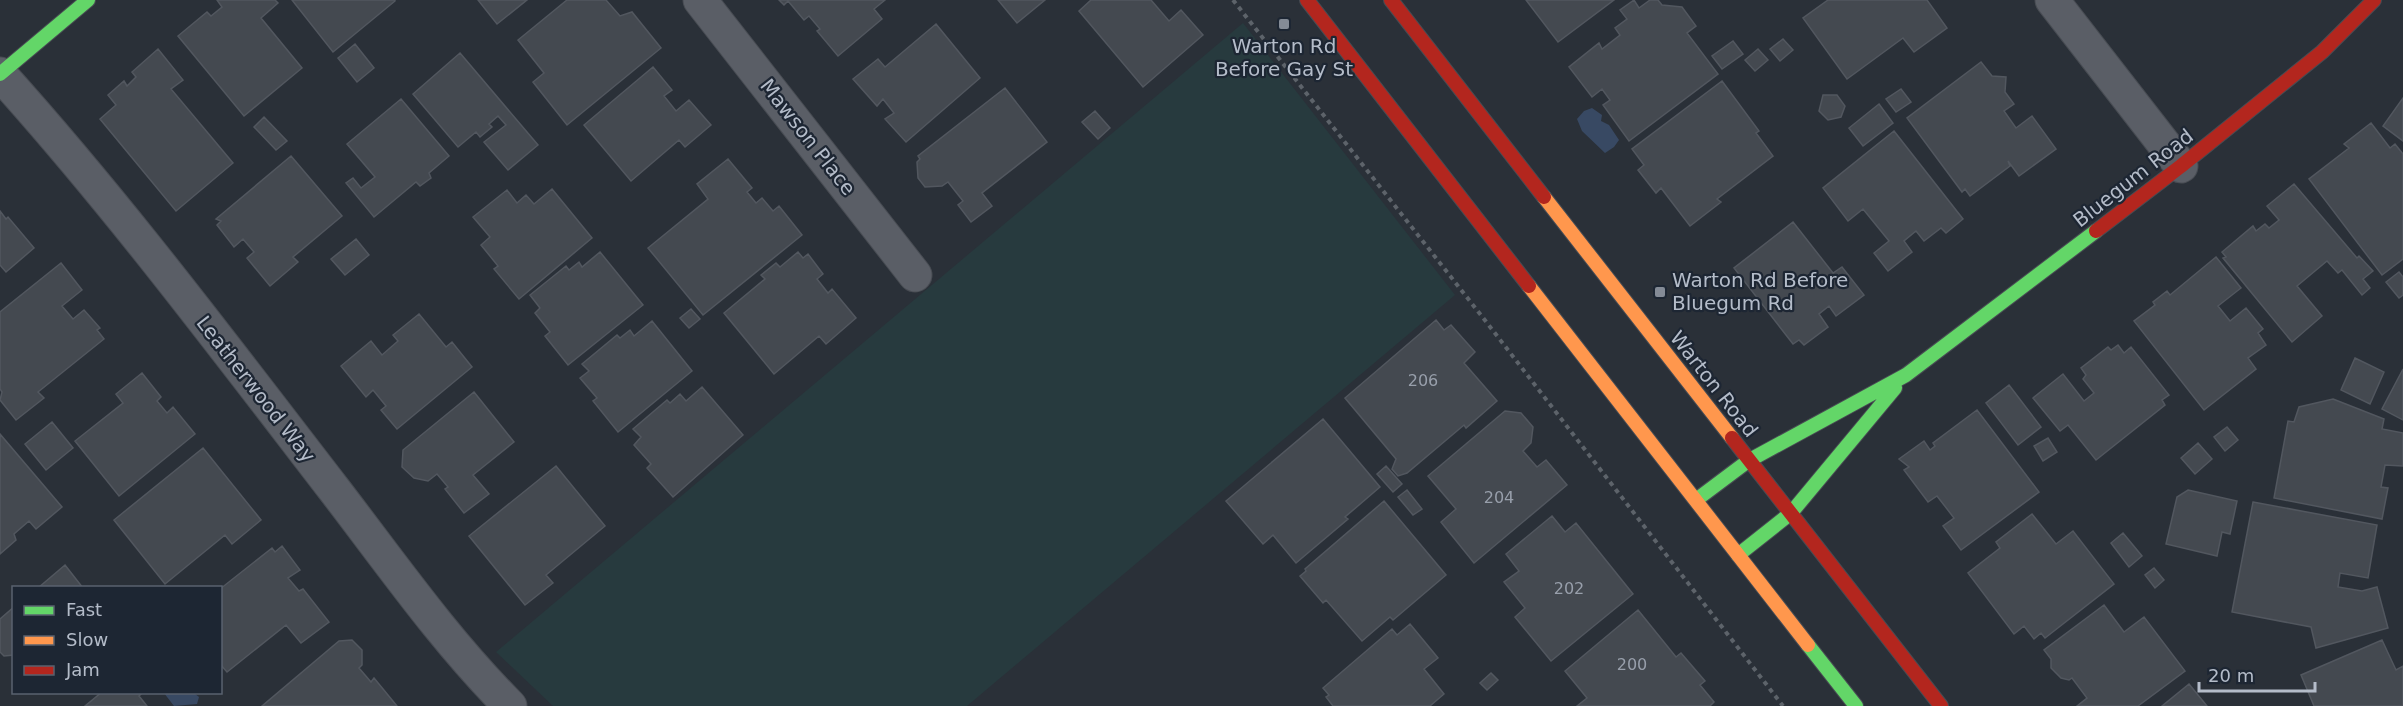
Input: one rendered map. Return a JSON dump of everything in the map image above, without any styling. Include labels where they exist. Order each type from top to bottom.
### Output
[{"type":"main road","points":[[0,74],[88,0]]},
{"type":"main road","points":[[1307,0],[1856,706]]},
{"type":"main road","name":"Warton Road","points":[[1391,0],[1941,706]]},
{"type":"main road","name":"Bluegum Road","points":[[1696,500],[1749,461],[1906,375],[2181,166],[2322,52],[2374,0]]},
{"type":"main road","name":"Bluegum Road","points":[[1738,555],[1791,513],[1906,375]]},
{"type":"street","name":"Mawson Place","points":[[700,0],[915,275]]},
{"type":"street","points":[[2052,0],[2181,166]]},
{"type":"street","name":"Leatherwood Way","points":[[0,74],[64,145],[270,405],[463,657],[510,706]]},
{"type":"path","points":[[1233,0],[1484,319],[1783,706]]},
{"type":"green space","points":[[1243,23],[1455,295],[967,706],[553,706],[496,652]]},
{"type":"water","points":[[1592,108],[1602,115],[1601,121],[1609,125],[1619,140],[1605,153],[1582,131],[1577,119],[1584,111]]},
{"type":"water","points":[[165,694],[195,694],[199,697],[197,704],[174,706]]},
{"type":"building","points":[[217,0],[275,0],[278,3],[261,18],[302,68],[244,116],[178,36],[207,12],[211,16],[222,7]]},
{"type":"building","points":[[292,0],[395,0],[395,1],[333,52]]},
{"type":"building","points":[[478,0],[527,0],[497,24]]},
{"type":"building","points":[[567,0],[606,0],[620,16],[632,12],[661,48],[567,125],[533,82],[544,73],[518,40]]},
{"type":"building","points":[[779,0],[885,0],[874,9],[882,19],[838,56],[817,31],[820,29],[809,16],[804,20],[788,1],[784,5]]},
{"type":"building","points":[[998,0],[1045,0],[1017,23]]},
{"type":"building","points":[[1091,0],[1151,0],[1169,21],[1181,10],[1203,35],[1143,87],[1079,11]]},
{"type":"building","points":[[1526,0],[1614,0],[1558,42]]},
{"type":"building","points":[[1634,0],[1639,8],[1650,0],[1658,0],[1662,5],[1682,7],[1696,26],[1687,33],[1718,74],[1629,141],[1603,105],[1610,100],[1602,89],[1592,97],[1569,67],[1599,43],[1602,49],[1620,35],[1615,28],[1627,19],[1620,10]]},
{"type":"building","points":[[1828,0],[1927,0],[1947,28],[1914,52],[1903,38],[1847,79],[1803,18]]},
{"type":"building","points":[[936,24],[980,78],[906,142],[885,119],[894,113],[883,99],[877,106],[853,79],[878,59],[885,67]]},
{"type":"building","points":[[1783,39],[1793,50],[1780,61],[1770,49]]},
{"type":"building","points":[[1733,41],[1743,54],[1722,69],[1712,56]]},
{"type":"building","points":[[355,44],[374,68],[357,82],[338,58]]},
{"type":"building","points":[[158,49],[183,80],[171,89],[233,163],[176,211],[100,119],[116,105],[108,95],[124,81],[127,86],[136,77],[132,72]]},
{"type":"building","points":[[1758,49],[1768,60],[1755,71],[1745,60]]},
{"type":"building","points":[[460,53],[538,145],[508,170],[484,142],[506,125],[498,116],[489,124],[492,127],[480,137],[476,132],[458,147],[413,94]]},
{"type":"building","points":[[1981,62],[1992,76],[2006,77],[2005,92],[2014,104],[2004,111],[2016,128],[2032,116],[2056,149],[2019,176],[2008,161],[2010,166],[1970,196],[1965,189],[1962,192],[1907,118]]},
{"type":"building","points":[[653,67],[672,90],[664,96],[676,111],[689,100],[711,125],[685,147],[679,140],[631,181],[584,125]]},
{"type":"building","points":[[1722,81],[1759,131],[1756,133],[1773,156],[1717,199],[1721,202],[1690,226],[1661,188],[1656,193],[1638,170],[1644,165],[1632,149]]},
{"type":"building","points":[[1005,88],[1047,142],[982,193],[992,206],[971,222],[958,205],[963,201],[948,182],[942,186],[925,187],[918,178],[917,162],[920,159],[918,156]]},
{"type":"building","points":[[1901,89],[1911,102],[1896,112],[1886,99]]},
{"type":"building","points":[[1823,95],[1837,95],[1845,106],[1841,117],[1828,120],[1819,111]]},
{"type":"building","points":[[2403,98],[2403,141],[2383,126]]},
{"type":"building","points":[[401,99],[449,156],[429,173],[431,178],[420,186],[416,182],[374,217],[346,183],[353,178],[361,188],[375,177],[347,144]]},
{"type":"building","points":[[1879,104],[1893,123],[1863,146],[1849,128]]},
{"type":"building","points":[[1095,111],[1110,128],[1098,139],[1082,122]]},
{"type":"building","points":[[264,117],[287,141],[276,150],[254,127]]},
{"type":"building","points":[[2371,123],[2390,148],[2395,144],[2403,154],[2403,259],[2382,275],[2309,179],[2349,148],[2344,144]]},
{"type":"building","points":[[1894,131],[1963,219],[1946,233],[1941,228],[1924,241],[1916,231],[1904,241],[1912,252],[1888,271],[1874,253],[1889,241],[1863,209],[1848,221],[1823,188]]},
{"type":"building","points":[[291,156],[342,216],[293,257],[298,262],[270,286],[247,258],[254,252],[243,239],[234,247],[217,225],[221,221],[216,219]]},
{"type":"building","points":[[728,159],[752,188],[747,192],[756,203],[762,198],[773,211],[779,206],[802,235],[703,315],[648,248],[708,199],[697,184]]},
{"type":"building","points":[[2294,184],[2357,258],[2359,256],[2373,271],[2363,279],[2370,288],[2362,295],[2342,270],[2338,273],[2327,261],[2297,286],[2322,316],[2292,342],[2223,258],[2226,257],[2222,252],[2253,226],[2256,231],[2265,224],[2269,228],[2279,220],[2267,206]]},
{"type":"building","points":[[552,189],[592,238],[519,299],[494,269],[498,266],[481,245],[490,237],[473,217],[507,190],[517,203],[526,195],[534,204]]},
{"type":"building","points":[[0,211],[6,219],[8,217],[34,248],[6,272],[0,265]]},
{"type":"building","points":[[1793,222],[1833,273],[1842,267],[1864,295],[1836,316],[1829,306],[1819,314],[1828,327],[1804,345],[1799,340],[1793,344],[1734,268]]},
{"type":"building","points":[[356,239],[369,255],[345,275],[331,259]]},
{"type":"building","points":[[600,252],[643,305],[568,365],[545,336],[550,332],[535,313],[540,308],[530,295],[566,266],[569,270],[579,262],[582,267]]},
{"type":"building","points":[[798,252],[803,258],[808,254],[823,274],[817,279],[828,293],[832,289],[856,318],[826,344],[819,336],[774,374],[724,313],[765,279],[761,275],[776,263],[780,267]]},
{"type":"building","points":[[2216,257],[2241,288],[2218,306],[2230,321],[2246,308],[2263,329],[2258,333],[2266,345],[2248,358],[2256,369],[2204,410],[2134,321],[2155,305],[2153,302],[2167,291],[2170,295]]},
{"type":"building","points":[[61,263],[82,290],[62,306],[73,319],[84,310],[100,328],[97,330],[104,339],[38,392],[44,398],[16,420],[0,400],[2,392],[0,389],[0,312]]},
{"type":"building","points":[[2399,272],[2403,277],[2403,295],[2399,298],[2386,282]]},
{"type":"building","points":[[691,309],[700,319],[689,328],[680,318]]},
{"type":"building","points":[[419,314],[446,347],[452,342],[472,367],[397,429],[381,410],[386,406],[373,390],[366,397],[341,366],[371,341],[382,355],[398,341],[393,335]]},
{"type":"building","points":[[1436,320],[1444,330],[1451,325],[1475,352],[1464,363],[1497,401],[1466,428],[1464,425],[1407,473],[1398,476],[1392,469],[1396,459],[1345,398]]},
{"type":"building","points":[[652,321],[692,371],[618,432],[593,401],[597,398],[580,378],[589,371],[582,364],[617,335],[620,338],[630,330],[634,336]]},
{"type":"building","points":[[2118,345],[2124,353],[2131,347],[2169,395],[2162,400],[2165,405],[2096,460],[2068,425],[2060,431],[2033,398],[2063,374],[2084,401],[2094,393],[2083,379],[2086,375],[2081,368],[2108,347],[2111,350]]},
{"type":"building","points":[[2355,358],[2384,372],[2370,404],[2341,390]]},
{"type":"building","points":[[2403,369],[2403,420],[2382,409]]},
{"type":"building","points":[[142,373],[161,397],[157,401],[167,413],[173,407],[195,434],[119,496],[75,441],[123,403],[116,394]]},
{"type":"building","points":[[2009,385],[2041,427],[2018,445],[1986,403]]},
{"type":"building","points":[[702,387],[743,435],[673,497],[647,468],[651,464],[634,445],[641,437],[633,429],[667,400],[670,403],[680,394],[686,401]]},
{"type":"building","points":[[474,392],[514,442],[473,475],[489,494],[464,513],[445,489],[448,487],[437,474],[428,481],[414,478],[402,467],[403,450]]},
{"type":"building","points":[[2333,399],[2384,419],[2382,429],[2403,433],[2403,466],[2385,465],[2381,487],[2388,488],[2382,519],[2274,498],[2288,421],[2294,422],[2299,407]]},
{"type":"building","points":[[1977,410],[2039,492],[1961,550],[1943,526],[1954,518],[1937,496],[1928,502],[1904,470],[1909,467],[1899,459],[1924,441],[1930,450],[1935,446],[1933,443]]},
{"type":"building","points":[[1505,411],[1521,413],[1533,427],[1531,443],[1523,451],[1537,467],[1546,460],[1567,485],[1474,563],[1441,522],[1456,509],[1428,476]]},
{"type":"building","points":[[1323,419],[1380,487],[1345,517],[1348,519],[1296,563],[1273,535],[1263,544],[1226,501]]},
{"type":"building","points":[[52,422],[73,448],[46,470],[25,444]]},
{"type":"building","points":[[2227,427],[2238,440],[2225,451],[2214,437]]},
{"type":"building","points":[[0,434],[62,507],[36,529],[29,521],[14,534],[16,540],[0,554]]},
{"type":"building","points":[[2048,438],[2057,452],[2043,461],[2034,446]]},
{"type":"building","points":[[2198,443],[2212,459],[2195,474],[2181,458]]},
{"type":"building","points":[[203,448],[261,520],[232,544],[225,535],[165,584],[114,520]]},
{"type":"building","points":[[556,466],[605,526],[546,575],[553,583],[525,605],[469,536]]},
{"type":"building","points":[[1386,466],[1402,484],[1393,492],[1377,474]]},
{"type":"building","points":[[1407,490],[1422,509],[1413,515],[1398,497]]},
{"type":"building","points":[[2188,490],[2237,501],[2230,534],[2222,532],[2217,556],[2166,544],[2177,497]]},
{"type":"building","points":[[1384,501],[1446,575],[1393,620],[1390,617],[1362,641],[1326,600],[1323,603],[1300,576],[1306,571],[1305,569]]},
{"type":"building","points":[[2253,502],[2377,525],[2368,578],[2340,573],[2338,587],[2362,591],[2377,587],[2388,628],[2316,648],[2311,627],[2232,612]]},
{"type":"building","points":[[2032,514],[2056,544],[2073,531],[2114,584],[2045,638],[2041,633],[2034,639],[2024,626],[2014,634],[1968,573],[2000,548],[1996,542]]},
{"type":"building","points":[[1552,516],[1565,532],[1576,523],[1633,594],[1551,661],[1515,617],[1525,608],[1504,582],[1519,571],[1506,554]]},
{"type":"building","points":[[2123,533],[2142,556],[2129,567],[2111,543]]},
{"type":"building","points":[[282,546],[300,570],[288,578],[299,591],[303,589],[329,622],[301,643],[286,625],[227,672],[222,666],[222,587],[272,548],[275,552]]},
{"type":"building","points":[[65,565],[81,586],[40,586]]},
{"type":"building","points":[[2154,568],[2164,580],[2155,588],[2145,575]]},
{"type":"building","points":[[2104,605],[2124,632],[2144,617],[2185,671],[2138,706],[2077,706],[2087,698],[2072,678],[2069,680],[2061,678],[2051,668],[2051,659],[2044,650]]},
{"type":"building","points":[[12,609],[12,655],[4,656],[0,652],[0,619]]},
{"type":"building","points":[[1638,610],[1676,657],[1681,653],[1705,681],[1700,685],[1714,702],[1710,706],[1577,706],[1587,698],[1565,671]]},
{"type":"building","points":[[1410,624],[1438,658],[1424,669],[1444,694],[1430,706],[1333,706],[1326,697],[1329,695],[1323,688],[1392,629],[1397,635]]},
{"type":"building","points":[[352,640],[362,650],[362,665],[359,668],[371,682],[374,678],[397,706],[262,706],[339,641]]},
{"type":"building","points":[[2382,640],[2396,670],[2403,666],[2403,706],[2314,706],[2301,675]]},
{"type":"building","points":[[1491,673],[1498,680],[1487,690],[1480,683]]},
{"type":"building","points":[[2189,684],[2207,706],[2162,706]]},
{"type":"building","points":[[100,694],[141,694],[139,696],[147,706],[85,706]]},
{"type":"traffic: fast","points":[[0,74],[88,0]]},
{"type":"traffic: fast","points":[[1696,500],[1748,461],[1906,375],[2096,231]]},
{"type":"traffic: fast","points":[[1738,555],[1791,513],[1895,388]]},
{"type":"traffic: fast","points":[[1808,645],[1856,706]]},
{"type":"traffic: slow","points":[[1544,197],[1732,438]]},
{"type":"traffic: slow","points":[[1529,286],[1808,645]]},
{"type":"traffic: jam","points":[[1307,0],[1529,286]]},
{"type":"traffic: jam","points":[[1391,0],[1544,197]]},
{"type":"traffic: jam","points":[[2096,231],[2181,166],[2322,52],[2374,0]]},
{"type":"traffic: jam","points":[[1732,438],[1941,706]]},
{"type":"place","name":"Warton Rd Before Gay St","points":[[1284,24]]},
{"type":"place","name":"Warton Rd Before Bluegum Rd","points":[[1660,292]]}]
